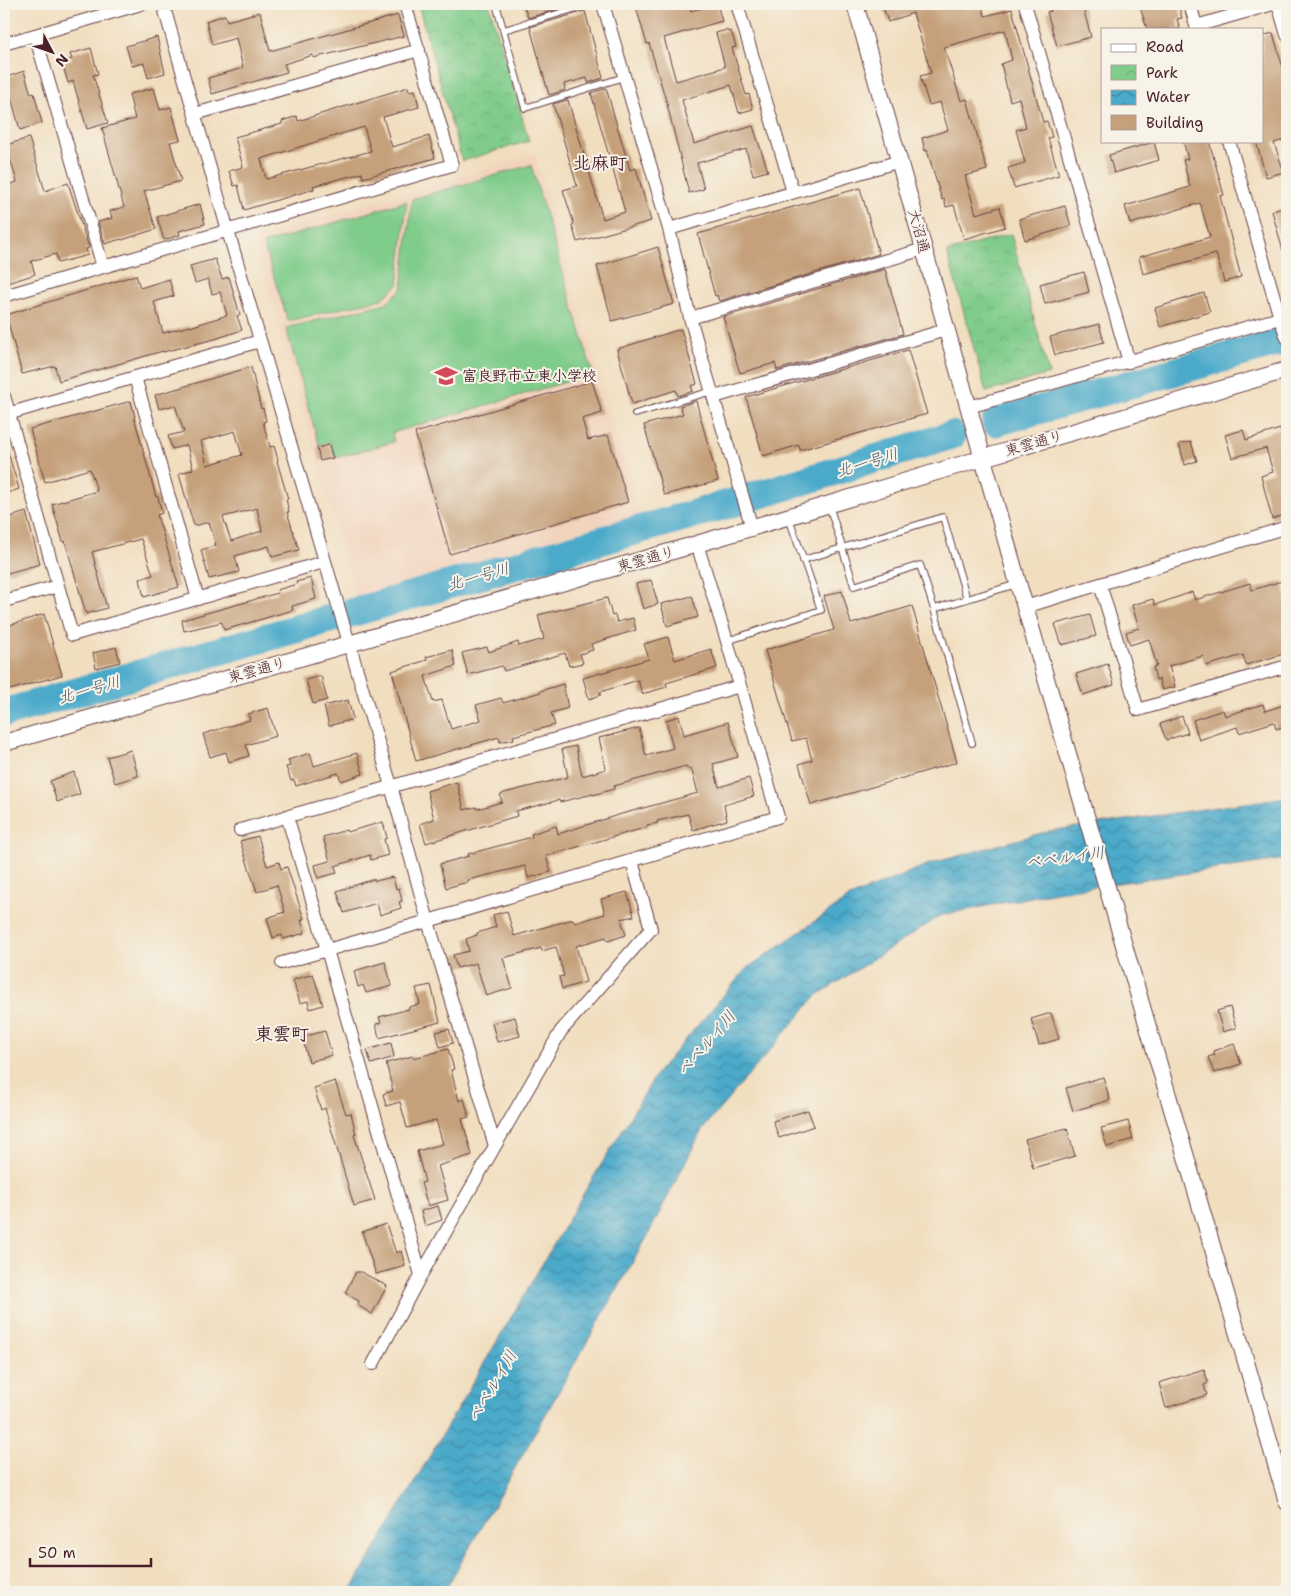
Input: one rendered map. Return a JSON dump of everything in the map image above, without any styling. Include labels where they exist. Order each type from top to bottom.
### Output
[{"type":"street","points":[[4,44],[141,4]]},
{"type":"street","points":[[163,4],[324,562],[391,786],[428,921],[495,1146]]},
{"type":"street","points":[[4,296],[452,165],[405,4]]},
{"type":"street","points":[[603,4],[669,229],[690,318],[752,528]]},
{"type":"street","points":[[737,4],[793,192]]},
{"type":"street","name":"大沼通","points":[[855,4],[1018,583],[1287,1502]]},
{"type":"street","points":[[1025,4],[1129,362]]},
{"type":"street","points":[[1190,4],[1197,28],[1273,4]]},
{"type":"street","points":[[1278,4],[1287,35]]},
{"type":"street","points":[[35,35],[104,267]]},
{"type":"street","points":[[195,114],[419,50]]},
{"type":"street","points":[[1229,142],[1283,317],[1286,334]]},
{"type":"street","points":[[669,229],[900,161]]},
{"type":"street","points":[[690,318],[924,249]]},
{"type":"street","points":[[970,407],[1283,317]]},
{"type":"street","points":[[713,394],[946,330]]},
{"type":"street","points":[[6,414],[260,341]]},
{"type":"street","name":"東雲通り","points":[[4,743],[697,544],[983,458],[1287,370]]},
{"type":"street","points":[[135,377],[198,598]]},
{"type":"street","points":[[4,396],[6,414],[72,635],[324,562]]},
{"type":"street","points":[[1025,607],[1287,527]]},
{"type":"street","points":[[282,963],[778,817],[697,544]]},
{"type":"street","points":[[1100,584],[1138,710],[1287,666]]},
{"type":"street","points":[[4,601],[58,586]]},
{"type":"street","points":[[240,830],[740,686]]},
{"type":"street","points":[[286,816],[327,950],[421,1275]]},
{"type":"street","points":[[373,1364],[421,1275],[561,1030],[650,929],[632,861]]},
{"type":"lane","points":[[496,4],[525,108],[624,77]]},
{"type":"lane","points":[[504,30],[590,4]]},
{"type":"lane","points":[[635,414],[713,394]]},
{"type":"lane","points":[[829,505],[854,586],[920,565],[972,743]]},
{"type":"lane","points":[[727,641],[821,610],[789,517]]},
{"type":"lane","points":[[803,560],[943,517],[967,599]]},
{"type":"lane","points":[[934,609],[1018,583]]},
{"type":"shaded area","name":"富良野市立東小学校","points":[[535,154],[639,515],[356,599],[254,238]]},
{"type":"green space","points":[[418,4],[489,4],[529,141],[462,161]]},
{"type":"green space","points":[[531,165],[593,374],[392,433],[394,442],[335,458],[330,442],[319,445],[286,328],[386,303],[402,289],[412,199]]},
{"type":"green space","points":[[407,201],[398,285],[382,299],[288,321],[263,244]]},
{"type":"green space","points":[[1011,234],[1049,374],[986,392],[947,252]]},
{"type":"water","name":"ベベルイ川","points":[[1287,797],[1287,859],[1056,892],[942,915],[816,996],[702,1130],[646,1239],[444,1592],[350,1592],[585,1191],[657,1073],[746,969],[850,897],[929,864],[1049,831]]},
{"type":"building","points":[[523,4],[574,4],[528,18]]},
{"type":"building","points":[[635,4],[690,4],[691,11],[717,4],[722,21],[664,38],[676,81],[725,67],[716,33],[727,30],[728,32],[731,31],[736,47],[732,48],[746,95],[749,94],[753,109],[739,113],[731,85],[682,100],[694,144],[753,126],[768,171],[753,175],[746,149],[697,163],[704,189],[689,193],[667,104]]},
{"type":"building","points":[[882,4],[981,4],[985,16],[1012,9],[1043,122],[1047,121],[1052,137],[1048,138],[1059,175],[1014,188],[1008,168],[1025,163],[1016,130],[1026,127],[1019,98],[1010,101],[1001,64],[1012,60],[1005,30],[944,47],[961,101],[967,99],[987,170],[965,176],[976,214],[1000,207],[1005,227],[964,239],[954,205],[946,207],[944,199],[942,200],[922,138],[948,130],[940,102],[929,105],[920,76],[931,73],[913,13],[888,22]]},
{"type":"building","points":[[1049,4],[1082,4],[1091,37],[1057,46],[1047,12],[1051,11]]},
{"type":"building","points":[[1139,4],[1178,4],[1182,18],[1177,19],[1180,28],[1147,28]]},
{"type":"building","points":[[585,11],[603,78],[588,83],[587,78],[564,84],[565,90],[549,95],[530,27]]},
{"type":"building","points":[[260,12],[270,51],[398,15],[404,36],[313,58],[313,55],[284,64],[287,72],[212,94],[208,78],[243,68],[236,38],[212,45],[206,21],[225,15],[227,21]]},
{"type":"building","points":[[1273,33],[1287,82],[1287,139],[1274,143],[1284,172],[1266,177],[1256,142],[1264,142],[1264,35]]},
{"type":"building","points":[[157,37],[165,73],[148,78],[144,63],[132,66],[126,46]]},
{"type":"building","points":[[91,48],[98,74],[93,75],[108,123],[87,129],[73,81],[68,83],[62,62],[72,59],[70,54]]},
{"type":"building","points":[[24,71],[31,94],[34,93],[42,123],[20,130],[11,97],[8,98],[4,87],[4,78]]},
{"type":"building","points":[[408,87],[409,91],[415,90],[419,107],[383,117],[392,147],[429,136],[435,158],[363,178],[362,173],[313,186],[314,189],[244,210],[238,185],[234,186],[229,171],[243,167],[235,137],[282,124],[282,121],[297,116],[298,121]],"holes":[[[364,127],[371,151],[266,179],[261,159]]]},
{"type":"building","points":[[154,88],[160,110],[171,107],[180,140],[170,142],[181,181],[144,191],[156,229],[105,244],[98,222],[112,218],[110,211],[124,207],[102,128],[135,119],[129,94]]},
{"type":"building","points":[[606,88],[630,170],[636,168],[651,221],[577,242],[572,225],[574,224],[563,190],[577,186],[553,104],[568,100],[603,219],[625,212],[591,93]]},
{"type":"building","points":[[29,138],[45,191],[68,183],[89,248],[86,249],[88,255],[58,263],[56,254],[31,261],[35,274],[4,284],[4,186],[17,182],[6,145]]},
{"type":"building","points":[[1154,142],[1159,160],[1114,173],[1109,155]]},
{"type":"building","points":[[1183,142],[1209,142],[1224,195],[1220,196],[1241,277],[1224,282],[1216,254],[1143,274],[1139,257],[1210,237],[1200,203],[1130,224],[1125,206],[1190,187],[1183,160],[1188,159]]},
{"type":"building","points":[[860,188],[879,254],[719,301],[717,295],[715,296],[698,234]]},
{"type":"building","points":[[200,204],[205,224],[179,231],[180,235],[164,240],[157,217]]},
{"type":"building","points":[[1065,206],[1071,226],[1025,240],[1019,219]]},
{"type":"building","points":[[1287,207],[1287,251],[1283,251],[1272,211]]},
{"type":"building","points":[[658,247],[674,304],[612,321],[597,266]]},
{"type":"building","points":[[215,259],[222,279],[229,277],[240,315],[237,316],[242,330],[59,381],[55,366],[22,374],[6,315],[136,275],[140,288],[169,279],[174,296],[154,302],[163,333],[190,327],[227,315],[220,292],[212,294],[208,279],[195,283],[190,266]]},
{"type":"building","points":[[885,269],[903,334],[777,370],[775,363],[740,373],[723,317]]},
{"type":"building","points":[[1084,272],[1089,292],[1045,304],[1040,284]]},
{"type":"building","points":[[1204,293],[1210,312],[1160,327],[1155,308]]},
{"type":"building","points":[[1099,324],[1104,342],[1055,355],[1050,337]]},
{"type":"building","points":[[681,329],[697,384],[691,386],[693,391],[678,396],[676,390],[632,404],[617,349]]},
{"type":"building","points":[[908,350],[927,414],[800,450],[799,445],[763,456],[746,397]]},
{"type":"building","points":[[251,367],[261,409],[263,408],[266,421],[263,422],[270,447],[274,446],[278,460],[288,499],[286,499],[289,512],[287,512],[299,550],[272,557],[269,546],[235,556],[239,572],[209,579],[201,550],[216,545],[209,522],[194,526],[179,474],[193,469],[187,445],[172,449],[168,436],[184,432],[175,405],[159,409],[155,395]],"holes":[[[235,431],[242,455],[207,465],[201,441]],[[257,508],[262,531],[231,541],[223,517]]]},
{"type":"building","points":[[592,381],[602,413],[582,419],[588,440],[608,435],[628,502],[450,554],[415,433]]},
{"type":"building","points":[[131,401],[156,497],[158,497],[162,513],[157,515],[179,587],[144,597],[140,579],[153,575],[141,539],[92,552],[107,608],[86,614],[52,504],[97,491],[90,469],[45,482],[30,429]]},
{"type":"building","points":[[696,401],[718,481],[664,495],[644,425],[683,414],[680,406]]},
{"type":"building","points":[[1280,429],[1287,450],[1287,514],[1272,519],[1261,476],[1273,472],[1266,448],[1232,458],[1225,435],[1243,430],[1246,440]]},
{"type":"building","points":[[1191,442],[1197,461],[1185,465],[1179,444]]},
{"type":"building","points":[[329,445],[333,458],[320,461],[317,448]]},
{"type":"building","points":[[4,449],[7,449],[19,489],[4,494]]},
{"type":"building","points":[[26,512],[40,564],[4,574],[4,519]]},
{"type":"building","points":[[311,578],[316,599],[292,606],[293,610],[224,630],[222,622],[184,631],[182,620],[278,593],[277,590]]},
{"type":"building","points":[[651,580],[658,604],[643,609],[636,584]]},
{"type":"building","points":[[1282,581],[1287,598],[1287,653],[1246,665],[1243,655],[1206,666],[1203,656],[1169,666],[1175,687],[1162,690],[1159,679],[1156,680],[1153,667],[1157,666],[1149,639],[1130,645],[1126,632],[1139,628],[1132,605],[1153,599],[1155,605],[1192,592],[1195,600],[1250,583],[1252,590]]},
{"type":"building","points":[[842,591],[851,624],[912,606],[957,762],[811,805],[799,764],[812,760],[806,738],[792,741],[765,650],[834,630],[824,596]]},
{"type":"building","points":[[692,596],[698,617],[667,626],[661,604]]},
{"type":"building","points":[[607,598],[612,616],[615,615],[617,622],[633,618],[636,630],[591,644],[593,650],[580,654],[583,663],[569,666],[565,653],[504,671],[502,666],[468,675],[462,653],[487,647],[489,652],[518,642],[519,646],[544,639],[538,615]]},
{"type":"building","points":[[44,614],[62,675],[9,690],[4,671],[4,627]]},
{"type":"building","points":[[1090,615],[1096,636],[1062,645],[1055,624]]},
{"type":"building","points":[[668,637],[675,660],[711,649],[717,668],[666,683],[667,687],[642,694],[638,680],[600,692],[601,695],[589,699],[583,678],[649,659],[644,644]]},
{"type":"building","points":[[116,647],[120,662],[96,668],[93,653]]},
{"type":"building","points":[[452,650],[456,666],[425,676],[433,702],[442,700],[451,729],[481,720],[476,705],[501,698],[503,703],[563,684],[568,708],[551,713],[555,725],[513,736],[514,739],[500,742],[499,737],[416,761],[392,671],[427,660],[426,657]]},
{"type":"building","points":[[1108,664],[1114,685],[1083,695],[1076,674]]},
{"type":"building","points":[[321,676],[327,700],[313,704],[306,680]]},
{"type":"building","points":[[348,700],[353,719],[329,726],[324,706]]},
{"type":"building","points":[[1263,704],[1265,711],[1287,704],[1287,725],[1276,729],[1274,722],[1239,733],[1237,727],[1199,740],[1193,720],[1223,710],[1225,716]]},
{"type":"building","points":[[268,708],[276,736],[246,745],[249,756],[229,762],[226,752],[210,757],[203,734],[250,720],[248,714]]},
{"type":"building","points":[[679,716],[684,735],[728,722],[738,757],[713,764],[719,787],[749,778],[754,796],[724,805],[727,820],[693,830],[688,814],[657,821],[658,823],[647,825],[648,827],[546,856],[551,872],[528,878],[525,866],[468,880],[468,882],[446,888],[440,864],[469,856],[468,854],[532,837],[531,834],[556,826],[558,834],[698,793],[691,768],[687,769],[686,766],[614,786],[614,789],[593,795],[560,802],[559,800],[516,811],[517,816],[426,843],[420,824],[434,819],[427,791],[457,782],[464,810],[476,807],[477,809],[502,802],[500,795],[504,793],[568,777],[562,749],[576,746],[582,776],[606,769],[599,738],[639,728],[646,756],[673,748],[666,720]]},
{"type":"building","points":[[1182,716],[1188,733],[1166,740],[1160,724]]},
{"type":"building","points":[[131,750],[138,776],[115,783],[107,757]]},
{"type":"building","points":[[310,753],[314,766],[357,753],[363,774],[341,781],[338,773],[296,786],[294,780],[291,781],[286,767],[290,766],[288,760]]},
{"type":"building","points":[[74,772],[80,794],[57,802],[50,781]]},
{"type":"building","points":[[383,822],[387,838],[384,839],[388,855],[371,860],[370,855],[335,866],[337,873],[318,878],[315,865],[330,861],[323,837]]},
{"type":"building","points":[[258,836],[267,866],[279,862],[281,869],[287,867],[304,919],[301,920],[305,933],[283,939],[282,935],[273,938],[267,918],[285,912],[277,885],[257,892],[240,841]]},
{"type":"building","points":[[393,877],[396,889],[399,888],[402,901],[399,902],[401,908],[380,915],[377,903],[344,913],[337,891],[374,879],[375,881]]},
{"type":"building","points":[[627,892],[634,916],[621,919],[626,935],[608,941],[606,937],[576,946],[586,982],[562,989],[559,977],[564,976],[556,947],[542,951],[541,948],[503,958],[512,988],[486,996],[476,963],[457,968],[453,955],[469,951],[466,939],[496,927],[493,915],[507,911],[514,936],[573,919],[575,923],[605,914],[601,899]]},
{"type":"building","points":[[385,962],[392,986],[366,993],[363,985],[358,987],[354,971]]},
{"type":"building","points":[[313,974],[323,1005],[310,1009],[308,1001],[300,1003],[293,980]]},
{"type":"building","points":[[431,985],[440,1022],[379,1038],[376,1024],[381,1023],[379,1017],[420,1004],[416,988]]},
{"type":"building","points":[[1230,1007],[1236,1028],[1223,1032],[1217,1011]]},
{"type":"building","points":[[1051,1013],[1059,1039],[1039,1045],[1031,1019]]},
{"type":"building","points":[[515,1017],[520,1036],[497,1042],[492,1023]]},
{"type":"building","points":[[449,1029],[453,1043],[440,1047],[436,1032]]},
{"type":"building","points":[[325,1031],[332,1055],[309,1062],[302,1037]]},
{"type":"building","points":[[391,1043],[394,1057],[371,1064],[367,1050]]},
{"type":"building","points":[[1234,1044],[1241,1064],[1214,1073],[1208,1057],[1215,1055],[1214,1051]]},
{"type":"building","points":[[448,1049],[454,1069],[451,1070],[459,1101],[464,1099],[469,1117],[462,1119],[472,1155],[438,1166],[448,1200],[428,1206],[421,1183],[425,1182],[417,1151],[443,1144],[436,1120],[407,1128],[400,1102],[386,1106],[383,1094],[393,1091],[386,1063]]},
{"type":"building","points":[[1103,1077],[1110,1100],[1073,1111],[1066,1088]]},
{"type":"building","points":[[335,1081],[346,1114],[351,1113],[356,1134],[354,1135],[375,1200],[354,1206],[325,1108],[321,1110],[314,1088]]},
{"type":"building","points":[[808,1110],[814,1126],[779,1138],[773,1121]]},
{"type":"building","points":[[1128,1121],[1133,1139],[1107,1147],[1101,1128]]},
{"type":"building","points":[[1067,1128],[1075,1156],[1033,1168],[1025,1139]]},
{"type":"building","points":[[438,1206],[442,1220],[425,1226],[421,1211]]},
{"type":"building","points":[[386,1224],[396,1253],[401,1251],[405,1266],[376,1274],[362,1232]]},
{"type":"building","points":[[356,1272],[361,1272],[387,1286],[372,1314],[357,1305],[359,1301],[345,1293]]},
{"type":"building","points":[[1204,1369],[1208,1383],[1204,1385],[1207,1395],[1166,1408],[1159,1383]]},
{"type":"waterway","name":"北一号川","points":[[996,422],[1287,340]]},
{"type":"waterway","name":"北一号川","points":[[4,713],[732,503],[952,435]]},
{"type":"place","name":"富良野市立東小学校","points":[[446,376]]},
{"type":"district","name":"北麻町","points":[[600,163]]},
{"type":"district","name":"東雲町","points":[[282,1034]]}]
